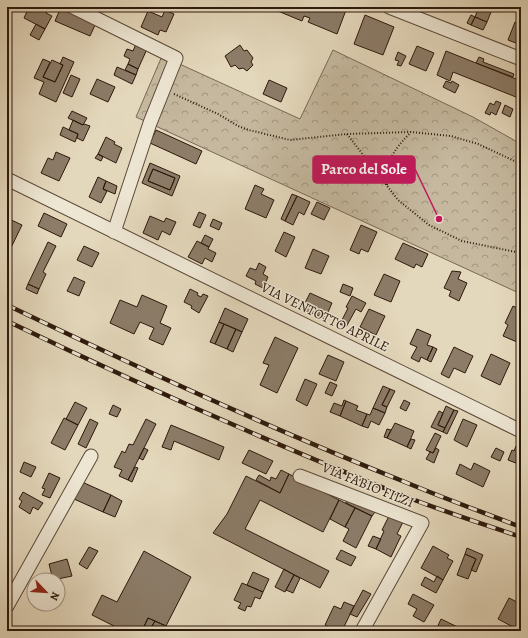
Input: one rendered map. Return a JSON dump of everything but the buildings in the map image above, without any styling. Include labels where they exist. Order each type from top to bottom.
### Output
[{"type":"street","points":[[73,7],[176,58],[150,123],[114,232]]},
{"type":"street","points":[[389,7],[521,59]]},
{"type":"street","name":"VIA VENTOTTO APRILE","points":[[7,179],[521,431]]},
{"type":"street","points":[[7,606],[91,456]]},
{"type":"street","name":"VIA FABIO FILZI","points":[[300,476],[422,524],[362,631]]},
{"type":"path","points":[[163,90],[218,114],[238,126],[290,140],[347,134],[411,132],[451,136],[478,144],[521,164]]},
{"type":"path","points":[[387,186],[386,175],[388,164],[394,152],[411,132]]},
{"type":"path","points":[[347,134],[398,200],[429,225],[462,241],[521,253]]},
{"type":"green space","points":[[333,50],[473,117],[521,144],[521,294],[136,117],[162,56],[300,119]]},
{"type":"railway","points":[[7,305],[105,352],[254,419],[419,488],[521,527]]},
{"type":"railway","points":[[7,321],[153,389],[349,474],[414,500],[521,537]]},
{"type":"place","name":"Parco del Sole","points":[[439,219]]}]
